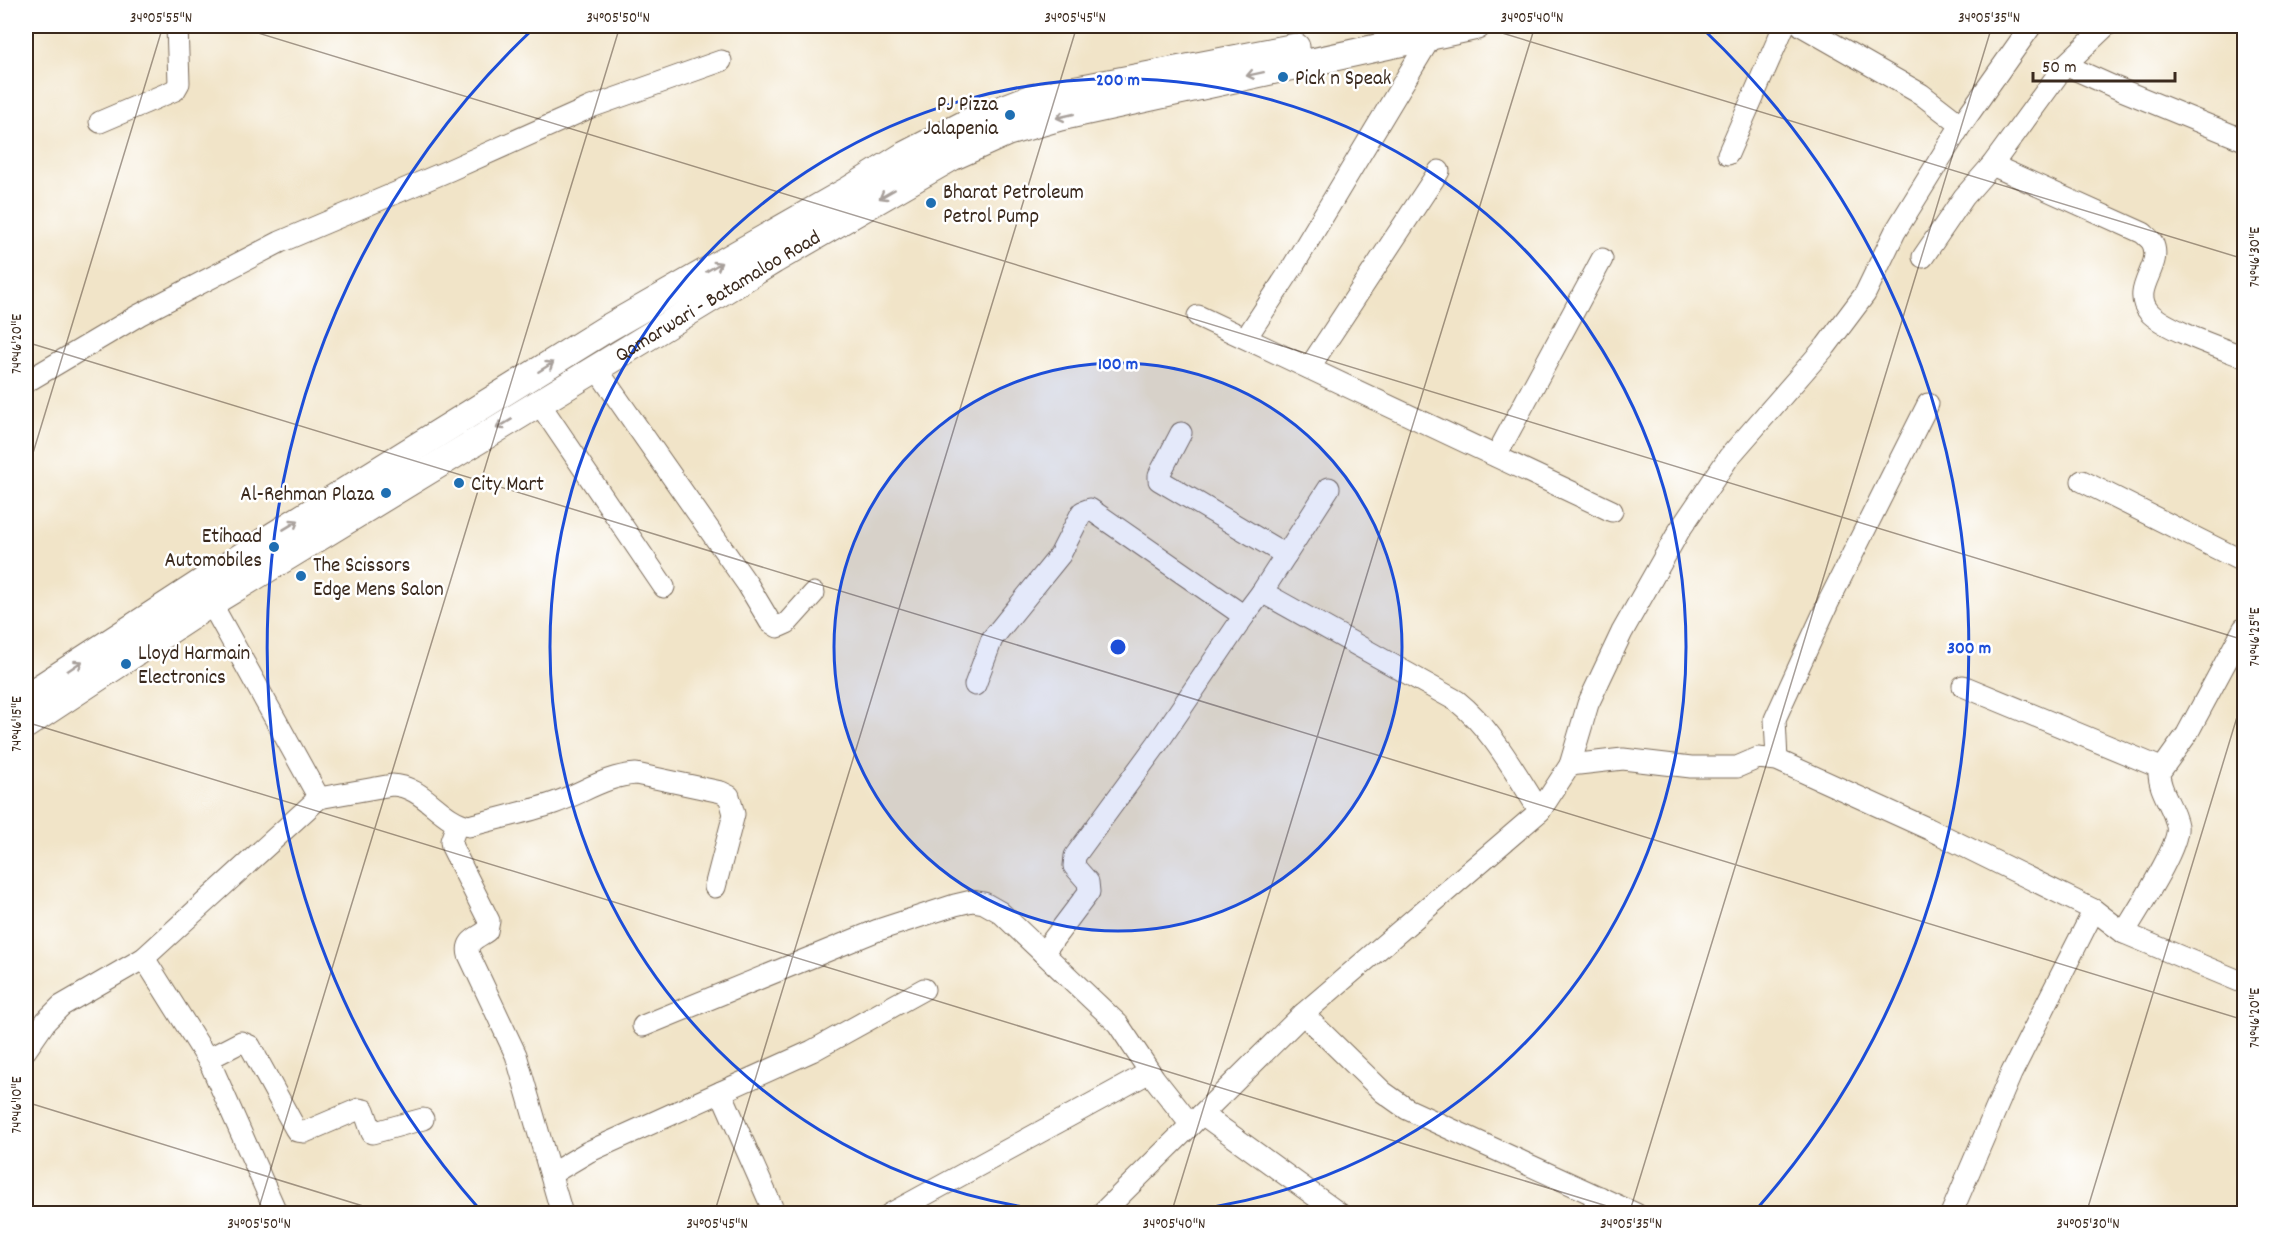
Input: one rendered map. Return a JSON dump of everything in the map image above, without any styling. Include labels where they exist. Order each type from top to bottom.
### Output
[{"type":"main road","name":"Qamarwari - Batamaloo Road","points":[[26,697],[273,536],[606,329],[849,190],[905,155],[971,121],[1031,98],[1399,26]]},
{"type":"main road","name":"Qamarwari - Batamaloo Road","points":[[26,725],[211,603],[539,403],[952,157],[1008,132],[1060,117],[1477,26]]},
{"type":"street","points":[[100,122],[175,90],[179,83],[177,26]]},
{"type":"street","points":[[1728,154],[1784,26]]},
{"type":"street","points":[[1802,26],[1921,94],[1961,125]]},
{"type":"street","points":[[1101,1214],[1303,1014],[1540,811],[1570,765],[1588,704],[1622,632],[1679,531],[1729,457],[1826,346],[1864,294],[1895,232],[1961,125],[2031,26]]},
{"type":"street","points":[[1923,257],[1964,197],[1992,165],[2065,65],[2106,26]]},
{"type":"street","points":[[1246,338],[1292,268],[1432,35]]},
{"type":"street","points":[[26,382],[139,315],[280,242],[591,107],[721,61]]},
{"type":"street","points":[[2065,65],[2244,140]]},
{"type":"street","points":[[1992,165],[2142,233],[2152,242],[2155,254],[2142,290],[2143,302],[2149,312],[2166,324],[2244,357]]},
{"type":"street","points":[[1309,368],[1439,171]]},
{"type":"street","points":[[1496,456],[1602,259]]},
{"type":"street","points":[[1198,316],[1612,511]]},
{"type":"street","points":[[596,369],[748,585],[770,622],[778,627],[787,623],[814,593]]},
{"type":"street","points":[[539,403],[664,586]]},
{"type":"street","points":[[1777,760],[1775,719],[1829,601],[1928,404]]},
{"type":"street","points":[[1181,434],[1159,480],[1286,555]]},
{"type":"street","points":[[2082,481],[2244,562]]},
{"type":"street","points":[[1043,953],[1089,892],[1088,882],[1074,866],[1075,856],[1157,744],[1262,592],[1329,488]]},
{"type":"street","points":[[975,685],[992,639],[1060,555],[1078,518],[1085,510],[1090,509],[1097,513],[1245,616]]},
{"type":"street","points":[[1262,592],[1457,701],[1470,711],[1495,741],[1540,811]]},
{"type":"street","points":[[211,603],[319,798]]},
{"type":"street","points":[[2124,933],[2169,856],[2177,836],[2177,826],[2159,778],[2161,768],[2187,734],[2244,628]]},
{"type":"street","points":[[1963,686],[2161,768]]},
{"type":"street","points":[[1570,765],[1623,759],[1691,768],[1737,767],[1758,758],[1777,760],[1929,829],[2094,910],[2124,933],[2244,983]]},
{"type":"street","points":[[26,1050],[46,1021],[61,1006],[144,958],[319,798],[402,785],[457,824],[470,826],[555,803],[609,778],[623,774],[636,774],[721,792],[729,796],[734,814],[716,887]]},
{"type":"street","points":[[457,824],[451,841],[452,846],[489,921],[487,931],[470,942],[467,948],[516,1055],[562,1214]]},
{"type":"street","points":[[643,1026],[878,930],[955,904],[984,903],[1000,912],[1118,1024],[1150,1072],[1196,1120],[1340,1214]]},
{"type":"street","points":[[1951,1214],[2011,1074],[2094,910]]},
{"type":"street","points":[[144,958],[208,1059],[277,1214]]},
{"type":"street","points":[[551,1174],[588,1152],[812,1051],[924,989]]},
{"type":"street","points":[[1303,1014],[1383,1092],[1407,1109],[1595,1205],[1636,1214]]},
{"type":"street","points":[[208,1059],[241,1042],[250,1046],[295,1128],[300,1132],[305,1132],[359,1109],[364,1110],[372,1133],[423,1119]]},
{"type":"street","points":[[890,1214],[1150,1072]]},
{"type":"street","points":[[721,1092],[775,1214]]},
{"type":"place","name":"Pick n Speak","points":[[1283,77]]},
{"type":"place","name":"PJ Pizza Jalapenia","points":[[1010,115]]},
{"type":"place","name":"Bharat Petroleum Petrol Pump","points":[[931,203]]},
{"type":"place","name":"City Mart","points":[[459,483]]},
{"type":"place","name":"Al-Rehman Plaza","points":[[386,493]]},
{"type":"place","name":"Etihaad Automobiles","points":[[274,547]]},
{"type":"place","name":"The Scissors Edge Mens Salon","points":[[301,576]]},
{"type":"place","name":"Lloyd Harmain Electronics","points":[[126,664]]}]
